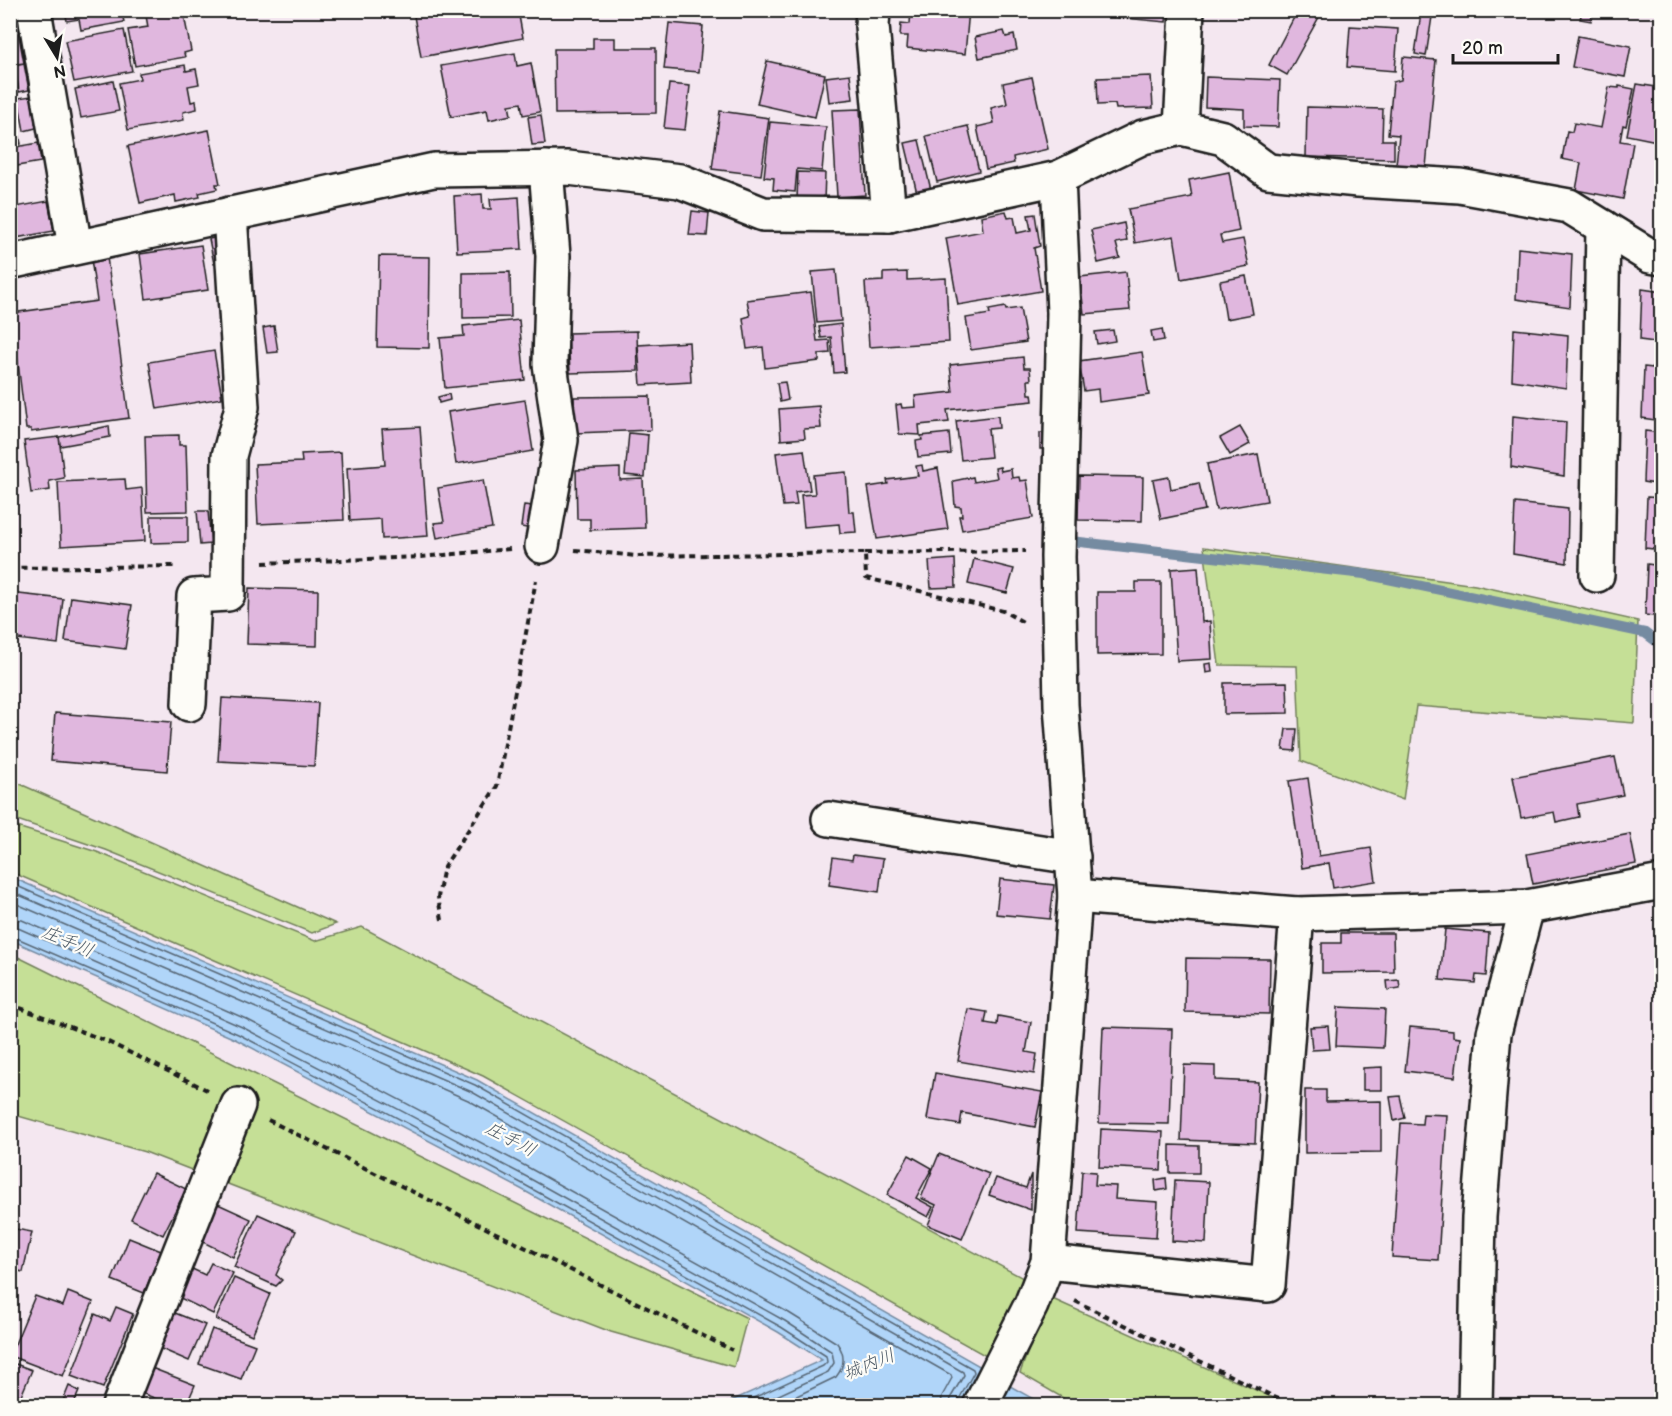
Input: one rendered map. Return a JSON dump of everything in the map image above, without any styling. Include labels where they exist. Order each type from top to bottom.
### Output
[{"type":"street","points":[[34,10],[75,247]]},
{"type":"street","points":[[873,10],[872,26],[889,215]]},
{"type":"street","points":[[1181,128],[1186,10]]},
{"type":"street","points":[[10,262],[434,170],[568,168],[680,181],[763,214],[889,215],[1058,178],[1143,137],[1181,128],[1223,138],[1268,171],[1358,180],[1460,186],[1569,206],[1650,256],[1662,258]]},
{"type":"street","points":[[542,546],[561,440],[550,364],[553,256],[546,168]]},
{"type":"street","points":[[980,1406],[1039,1283],[1075,896],[1061,705],[1059,550],[1064,313],[1058,178]]},
{"type":"street","points":[[189,704],[194,596],[228,594],[229,456],[242,407],[230,214]]},
{"type":"street","points":[[1597,575],[1603,227]]},
{"type":"street","points":[[828,819],[1072,857]]},
{"type":"street","points":[[1075,896],[1297,914],[1527,907],[1662,882]]},
{"type":"street","points":[[1475,1406],[1479,1217],[1494,1033],[1527,907]]},
{"type":"street","points":[[1039,1283],[1268,1285],[1297,914]]},
{"type":"street","points":[[119,1406],[238,1105]]},
{"type":"path","points":[[442,920],[438,897],[444,867],[497,786],[542,546]]},
{"type":"path","points":[[10,568],[229,565],[421,557],[542,546],[637,556],[1059,550]]},
{"type":"path","points":[[865,554],[866,578],[1003,611],[1060,643]]},
{"type":"path","points":[[10,1004],[106,1041],[732,1350]]},
{"type":"path","points":[[1039,1283],[1293,1406]]},
{"type":"green space","points":[[1204,547],[1475,585],[1638,621],[1634,723],[1416,706],[1403,800],[1301,761],[1297,666],[1219,665]]},
{"type":"green space","points":[[11,780],[336,924],[312,933],[106,850],[11,818]]},
{"type":"green space","points":[[11,825],[97,852],[315,941],[362,927],[1025,1279],[988,1357],[483,1076],[11,872]]},
{"type":"green space","points":[[10,953],[747,1318],[734,1367],[611,1332],[145,1152],[11,1114]]},
{"type":"green space","points":[[1048,1297],[1289,1405],[1075,1405],[1020,1373]]},
{"type":"water","points":[[11,877],[477,1080],[983,1368],[962,1405],[722,1405],[822,1360],[778,1332],[521,1189],[235,1039],[11,940]]},
{"type":"water","points":[[1003,1382],[1044,1405],[993,1406]]},
{"type":"building","points":[[65,10],[133,10],[122,13],[124,22],[81,30],[79,19],[67,21]]},
{"type":"building","points":[[145,10],[183,10],[191,51],[184,53],[185,57],[135,66],[128,30],[148,27]]},
{"type":"building","points":[[413,10],[518,10],[523,38],[421,57]]},
{"type":"building","points":[[911,10],[969,10],[965,54],[907,48],[908,36],[900,36],[901,23],[910,24]]},
{"type":"building","points":[[1082,10],[1167,10],[1166,22],[1082,14]]},
{"type":"building","points":[[1298,10],[1306,10],[1319,17],[1287,75],[1269,65]]},
{"type":"building","points":[[1433,10],[1426,56],[1415,54],[1421,13]]},
{"type":"building","points":[[1582,12],[1592,15],[1591,21],[1580,19]]},
{"type":"building","points":[[669,23],[703,26],[699,72],[664,69]]},
{"type":"building","points":[[17,26],[24,63],[10,65],[10,27]]},
{"type":"building","points":[[1350,26],[1398,29],[1395,71],[1347,67]]},
{"type":"building","points":[[124,30],[132,71],[74,82],[65,41]]},
{"type":"building","points":[[1004,31],[1006,37],[1014,35],[1017,50],[979,58],[975,37]]},
{"type":"building","points":[[1578,36],[1631,46],[1625,77],[1572,67]]},
{"type":"building","points":[[593,38],[615,38],[615,48],[656,48],[656,113],[555,114],[554,49],[593,49]]},
{"type":"building","points":[[515,53],[517,66],[531,63],[540,112],[523,115],[521,103],[509,105],[511,115],[489,120],[487,110],[451,117],[441,66]]},
{"type":"building","points":[[1403,57],[1436,60],[1426,167],[1396,165],[1399,135],[1388,134],[1393,82],[1401,80]]},
{"type":"building","points":[[767,61],[825,74],[815,117],[757,104]]},
{"type":"building","points":[[24,64],[29,90],[19,92],[16,73],[10,74],[10,67]]},
{"type":"building","points":[[185,65],[186,71],[196,69],[199,84],[188,86],[191,102],[196,101],[197,109],[183,112],[184,120],[128,130],[119,83],[140,79],[139,73]]},
{"type":"building","points":[[850,74],[853,99],[829,102],[826,77]]},
{"type":"building","points":[[1151,76],[1153,108],[1116,109],[1115,104],[1098,105],[1097,78]]},
{"type":"building","points":[[1032,77],[1048,149],[1013,157],[1014,163],[986,169],[977,127],[994,123],[991,108],[1007,104],[1003,83]]},
{"type":"building","points":[[1206,77],[1280,80],[1278,127],[1244,126],[1244,109],[1205,107]]},
{"type":"building","points":[[10,80],[16,132],[10,133]]},
{"type":"building","points":[[113,81],[119,111],[81,118],[75,89]]},
{"type":"building","points":[[669,84],[690,86],[685,130],[664,128]]},
{"type":"building","points":[[1637,84],[1662,88],[1662,142],[1627,135]]},
{"type":"building","points":[[1619,86],[1634,89],[1626,126],[1623,125],[1620,141],[1633,143],[1623,199],[1576,190],[1581,163],[1562,159],[1567,131],[1572,132],[1574,123],[1601,128],[1609,87],[1619,88]]},
{"type":"building","points":[[31,96],[36,128],[24,131],[18,98]]},
{"type":"building","points":[[1307,107],[1383,109],[1382,140],[1394,140],[1394,159],[1306,157]]},
{"type":"building","points":[[860,109],[865,195],[837,197],[832,110]]},
{"type":"building","points":[[720,111],[769,118],[761,175],[712,169]]},
{"type":"building","points":[[541,115],[545,144],[532,145],[528,117]]},
{"type":"building","points":[[770,122],[826,127],[822,171],[797,169],[795,192],[773,190],[774,178],[764,177]]},
{"type":"building","points":[[968,126],[979,171],[937,182],[926,136]]},
{"type":"building","points":[[209,130],[220,184],[216,184],[217,189],[199,193],[200,197],[176,202],[175,195],[140,203],[128,146]]},
{"type":"building","points":[[19,134],[21,144],[10,146],[10,136]]},
{"type":"building","points":[[919,140],[931,190],[917,193],[905,143]]},
{"type":"building","points":[[38,143],[41,162],[11,167],[10,148]]},
{"type":"building","points":[[798,172],[825,173],[824,201],[797,200]]},
{"type":"building","points":[[1229,172],[1239,231],[1220,235],[1222,243],[1243,239],[1249,266],[1181,279],[1174,236],[1135,243],[1128,209],[1192,197],[1189,180]]},
{"type":"building","points":[[482,194],[483,209],[491,209],[490,199],[519,197],[522,249],[457,252],[454,196]]},
{"type":"building","points":[[48,201],[54,231],[10,239],[10,208]]},
{"type":"building","points":[[692,211],[709,213],[707,236],[689,235]]},
{"type":"building","points":[[1006,211],[1008,218],[1014,217],[1017,233],[1031,230],[1028,215],[1035,214],[1040,246],[1034,248],[1041,291],[958,305],[946,238],[983,231],[981,216]]},
{"type":"building","points":[[1124,223],[1127,241],[1116,243],[1120,258],[1098,263],[1091,230]]},
{"type":"building","points":[[214,238],[220,263],[214,264],[209,239]]},
{"type":"building","points":[[201,245],[208,290],[146,299],[140,254]]},
{"type":"building","points":[[1518,248],[1572,254],[1570,307],[1516,299]]},
{"type":"building","points":[[379,256],[430,257],[429,348],[377,347]]},
{"type":"building","points":[[107,257],[129,418],[31,432],[31,429],[26,429],[12,313],[97,301],[91,259]]},
{"type":"building","points":[[836,270],[841,321],[817,323],[812,272]]},
{"type":"building","points":[[510,272],[511,317],[463,318],[463,273]]},
{"type":"building","points":[[907,272],[907,280],[946,278],[949,342],[869,347],[865,282],[883,281],[883,273]]},
{"type":"building","points":[[1126,272],[1130,310],[1084,314],[1080,277]]},
{"type":"building","points":[[1246,276],[1253,314],[1226,319],[1220,281]]},
{"type":"building","points":[[1642,289],[1662,292],[1662,343],[1640,340]]},
{"type":"building","points":[[811,292],[817,341],[829,340],[830,353],[819,354],[819,361],[765,368],[763,347],[747,349],[743,318],[750,316],[747,300]]},
{"type":"building","points":[[1005,307],[1006,310],[1020,308],[1026,342],[971,350],[966,318],[990,314],[989,310]]},
{"type":"building","points":[[519,320],[525,380],[445,388],[440,338],[464,336],[463,326]]},
{"type":"building","points":[[841,324],[845,372],[834,373],[831,337],[821,338],[819,327]]},
{"type":"building","points":[[274,326],[278,352],[267,353],[263,328]]},
{"type":"building","points":[[1162,329],[1164,340],[1153,342],[1151,331]]},
{"type":"building","points":[[1514,329],[1568,335],[1566,388],[1512,380]]},
{"type":"building","points":[[1113,330],[1115,341],[1097,344],[1095,332]]},
{"type":"building","points":[[637,331],[638,371],[570,373],[568,333]]},
{"type":"building","points":[[689,342],[691,382],[641,385],[638,345]]},
{"type":"building","points":[[214,351],[222,398],[157,409],[149,362]]},
{"type":"building","points":[[1142,352],[1149,395],[1099,402],[1098,389],[1084,391],[1079,361]]},
{"type":"building","points":[[1023,357],[1024,368],[1030,368],[1029,394],[1032,394],[1033,401],[947,410],[949,422],[919,425],[920,435],[899,434],[896,405],[901,404],[902,408],[916,407],[915,396],[953,392],[950,365]]},
{"type":"building","points":[[1644,367],[1662,369],[1662,421],[1642,418]]},
{"type":"building","points":[[785,382],[788,400],[780,402],[777,383]]},
{"type":"building","points":[[449,394],[450,400],[439,403],[438,397]]},
{"type":"building","points":[[650,396],[651,430],[575,433],[574,397]]},
{"type":"building","points":[[525,400],[533,451],[456,464],[448,412]]},
{"type":"building","points":[[819,406],[821,428],[804,429],[805,438],[781,440],[779,409]]},
{"type":"building","points":[[998,416],[999,428],[988,429],[991,457],[961,460],[956,421]]},
{"type":"building","points":[[1513,416],[1566,422],[1564,476],[1511,467]]},
{"type":"building","points":[[109,426],[110,437],[60,446],[59,437]]},
{"type":"building","points":[[420,427],[428,536],[382,539],[381,519],[350,521],[347,468],[385,465],[382,429]]},
{"type":"building","points":[[1240,427],[1250,444],[1230,455],[1220,438]]},
{"type":"building","points":[[1645,431],[1662,433],[1662,485],[1643,482]]},
{"type":"building","points":[[629,433],[648,435],[645,477],[625,475]]},
{"type":"building","points":[[949,433],[951,454],[918,457],[916,441],[922,440],[921,436]]},
{"type":"building","points":[[1040,433],[1047,433],[1047,449],[1040,449]]},
{"type":"building","points":[[179,435],[179,445],[186,445],[188,511],[147,512],[145,436]]},
{"type":"building","points":[[59,437],[64,478],[49,481],[50,490],[31,493],[24,441]]},
{"type":"building","points":[[804,450],[810,490],[795,492],[797,505],[783,506],[776,453]]},
{"type":"building","points":[[341,452],[344,520],[258,524],[255,464],[302,462],[301,454]]},
{"type":"building","points":[[1258,454],[1267,501],[1216,510],[1207,464]]},
{"type":"building","points":[[922,465],[923,471],[938,468],[948,529],[877,539],[868,487],[888,484],[887,480],[918,476],[916,466]]},
{"type":"building","points":[[1000,467],[1001,471],[1011,469],[1012,478],[1019,477],[1020,481],[1027,480],[1033,518],[962,530],[959,516],[962,516],[961,507],[955,506],[953,481],[973,477],[974,482],[997,478],[995,468]]},
{"type":"building","points":[[620,468],[620,480],[643,479],[645,528],[590,530],[590,519],[577,519],[576,470]]},
{"type":"building","points":[[846,472],[849,512],[854,512],[856,532],[840,533],[839,524],[804,527],[801,495],[815,494],[813,475]]},
{"type":"building","points":[[1079,476],[1143,477],[1142,521],[1078,520]]},
{"type":"building","points":[[1169,477],[1171,489],[1199,483],[1205,510],[1161,519],[1153,480]]},
{"type":"building","points":[[125,479],[126,490],[142,488],[145,541],[61,546],[58,482]]},
{"type":"building","points":[[483,480],[492,528],[437,538],[434,523],[444,522],[438,488]]},
{"type":"building","points":[[1647,497],[1662,498],[1662,550],[1645,548]]},
{"type":"building","points":[[1515,503],[1568,509],[1567,563],[1513,554]]},
{"type":"building","points":[[524,505],[540,507],[537,530],[521,527]]},
{"type":"building","points":[[197,511],[208,511],[211,544],[200,545]]},
{"type":"building","points":[[151,516],[188,516],[188,542],[151,543]]},
{"type":"building","points":[[955,559],[956,587],[931,588],[929,561]]},
{"type":"building","points":[[974,559],[1014,569],[1007,593],[968,584]]},
{"type":"building","points":[[1647,564],[1662,566],[1662,617],[1645,615]]},
{"type":"building","points":[[1198,567],[1202,622],[1210,621],[1212,659],[1177,661],[1171,569]]},
{"type":"building","points":[[1136,582],[1161,582],[1161,654],[1097,655],[1097,592],[1136,592]]},
{"type":"building","points":[[249,588],[318,590],[317,646],[247,644]]},
{"type":"building","points":[[10,593],[63,599],[58,644],[10,638]]},
{"type":"building","points":[[71,597],[132,605],[125,649],[65,641]]},
{"type":"building","points":[[1211,663],[1212,672],[1206,673],[1205,664]]},
{"type":"building","points":[[1287,682],[1288,713],[1224,714],[1224,683]]},
{"type":"building","points":[[222,698],[318,703],[314,766],[218,761]]},
{"type":"building","points":[[55,713],[171,722],[167,771],[51,761]]},
{"type":"building","points":[[1286,729],[1297,729],[1295,751],[1283,750]]},
{"type":"building","points":[[1615,757],[1623,795],[1577,804],[1579,817],[1556,822],[1554,812],[1521,818],[1513,777]]},
{"type":"building","points":[[1308,778],[1319,856],[1371,848],[1376,881],[1333,888],[1329,863],[1302,868],[1289,781]]},
{"type":"building","points":[[1630,834],[1636,864],[1533,884],[1527,854]]},
{"type":"building","points":[[853,855],[883,859],[879,892],[829,885],[833,857],[852,860]]},
{"type":"building","points":[[1000,879],[1054,885],[1050,919],[996,914]]},
{"type":"building","points":[[1445,929],[1489,933],[1486,976],[1476,975],[1475,983],[1440,980]]},
{"type":"building","points":[[1341,933],[1393,933],[1394,972],[1322,973],[1322,943],[1341,943]]},
{"type":"building","points":[[1186,958],[1270,959],[1269,1014],[1185,1012]]},
{"type":"building","points":[[1399,980],[1400,988],[1388,990],[1387,981]]},
{"type":"building","points":[[1338,1007],[1385,1009],[1383,1048],[1336,1046]]},
{"type":"building","points":[[968,1009],[987,1012],[985,1023],[997,1025],[998,1016],[1031,1022],[1026,1052],[1037,1054],[1034,1074],[958,1061]]},
{"type":"building","points":[[1328,1026],[1330,1049],[1312,1050],[1310,1027]]},
{"type":"building","points":[[1103,1027],[1172,1029],[1169,1124],[1099,1123]]},
{"type":"building","points":[[1410,1027],[1453,1031],[1453,1037],[1460,1038],[1455,1077],[1405,1071]]},
{"type":"building","points":[[1184,1065],[1215,1066],[1215,1080],[1258,1082],[1255,1143],[1181,1140]]},
{"type":"building","points":[[1382,1067],[1382,1090],[1363,1090],[1363,1068]]},
{"type":"building","points":[[935,1073],[1042,1092],[1035,1127],[962,1113],[960,1125],[927,1119]]},
{"type":"building","points":[[1305,1090],[1326,1090],[1326,1102],[1381,1101],[1381,1152],[1305,1153]]},
{"type":"building","points":[[1400,1096],[1405,1118],[1394,1121],[1390,1097]]},
{"type":"building","points":[[1423,1114],[1447,1115],[1438,1260],[1392,1257],[1401,1123],[1422,1124]]},
{"type":"building","points":[[1101,1129],[1163,1132],[1161,1170],[1099,1167]]},
{"type":"building","points":[[1170,1145],[1199,1146],[1199,1173],[1170,1173]]},
{"type":"building","points":[[939,1154],[989,1174],[962,1239],[928,1225],[936,1205],[921,1198]]},
{"type":"building","points":[[909,1155],[932,1168],[916,1198],[933,1207],[928,1217],[887,1195]]},
{"type":"building","points":[[1082,1171],[1096,1172],[1095,1185],[1116,1186],[1115,1199],[1158,1202],[1156,1238],[1078,1233]]},
{"type":"building","points":[[153,1173],[186,1189],[163,1235],[131,1219]]},
{"type":"building","points":[[1031,1174],[1031,1210],[989,1195],[996,1178],[1026,1188]]},
{"type":"building","points":[[1166,1178],[1167,1189],[1156,1191],[1155,1180]]},
{"type":"building","points":[[1175,1180],[1209,1182],[1206,1243],[1172,1241]]},
{"type":"building","points":[[218,1204],[251,1219],[233,1257],[201,1241]]},
{"type":"building","points":[[258,1214],[296,1231],[276,1275],[282,1280],[276,1286],[234,1267]]},
{"type":"building","points":[[10,1228],[32,1232],[23,1272],[10,1269]]},
{"type":"building","points":[[129,1238],[161,1251],[144,1293],[112,1280]]},
{"type":"building","points":[[211,1263],[233,1273],[213,1314],[174,1295],[188,1267],[205,1275]]},
{"type":"building","points":[[234,1278],[270,1294],[252,1335],[216,1319]]},
{"type":"building","points":[[68,1292],[93,1302],[63,1376],[10,1356],[35,1296],[63,1306]]},
{"type":"building","points":[[116,1307],[133,1314],[103,1388],[71,1376],[95,1314],[110,1321]]},
{"type":"building","points":[[175,1313],[205,1325],[189,1361],[159,1348]]},
{"type":"building","points":[[212,1329],[255,1345],[241,1379],[199,1364]]},
{"type":"building","points":[[10,1362],[32,1370],[21,1396],[10,1391]]},
{"type":"building","points":[[149,1367],[195,1385],[186,1406],[174,1406],[139,1392]]},
{"type":"building","points":[[69,1386],[79,1391],[73,1406],[61,1406]]},
{"type":"waterway","points":[[1071,541],[1364,574],[1645,633],[1657,642],[1662,651]]},
{"type":"water label","name":"庄手川","points":[[68,941]]},
{"type":"water label","name":"庄手川","points":[[511,1139]]},
{"type":"water label","name":"城内川","points":[[869,1364]]}]
